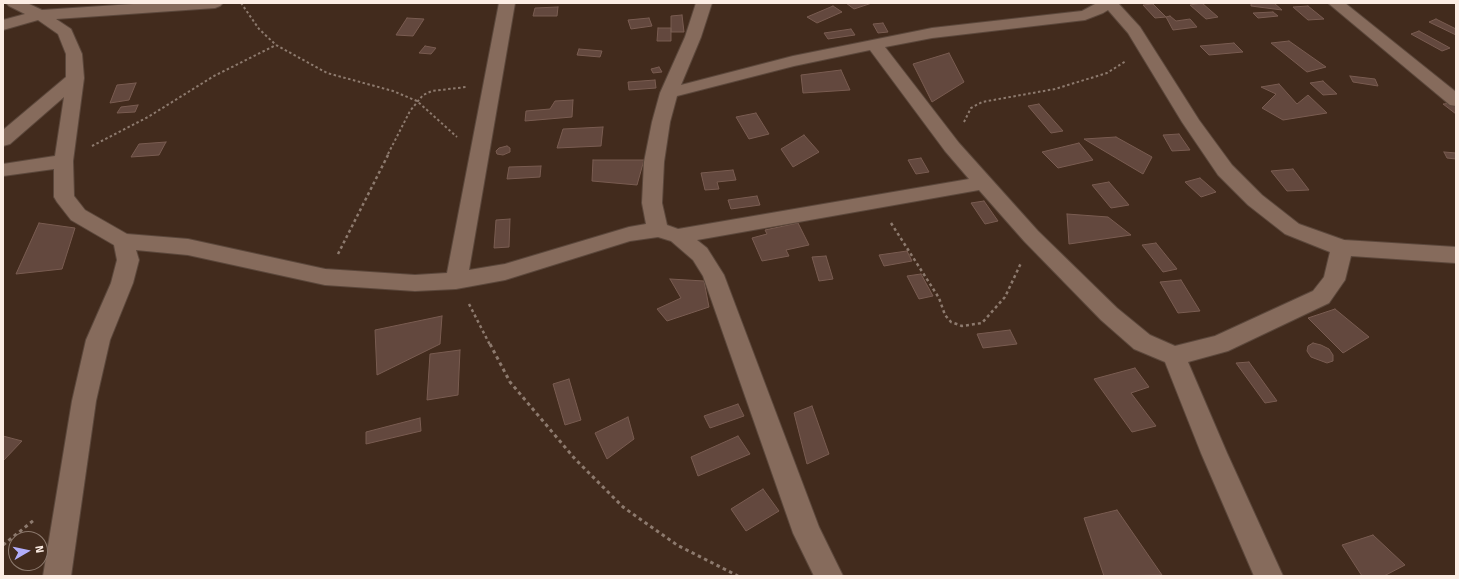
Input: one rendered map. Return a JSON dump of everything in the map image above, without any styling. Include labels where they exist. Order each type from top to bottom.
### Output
[{"type":"street","points":[[14,3],[40,15],[65,32],[74,54],[75,78],[64,160],[64,197],[78,215],[123,241],[188,248],[325,277],[415,283],[456,281],[505,272],[629,234],[668,233],[879,201],[984,183]]},
{"type":"street","points":[[3,25],[40,15],[215,3]]},
{"type":"street","points":[[456,281],[507,3]]},
{"type":"street","points":[[704,3],[693,37],[669,93],[661,122],[654,162],[652,204],[668,233],[700,254],[712,275],[807,533],[829,576]]},
{"type":"street","points":[[669,93],[793,61],[932,33],[1084,15],[1098,10],[1106,3]]},
{"type":"street","points":[[1110,3],[1138,37],[1191,122],[1230,175],[1255,200],[1292,229],[1342,248],[1456,255]]},
{"type":"street","points":[[1336,3],[1456,101]]},
{"type":"street","points":[[1084,15],[1138,37]]},
{"type":"street","points":[[874,44],[952,147],[1031,236],[1109,314],[1142,342],[1174,356],[1220,344],[1321,297],[1334,280],[1342,248]]},
{"type":"street","points":[[3,140],[75,78]]},
{"type":"street","points":[[3,170],[64,160]]},
{"type":"street","points":[[3,187],[29,166]]},
{"type":"street","points":[[57,576],[89,378],[98,340],[122,283],[128,260],[123,241]]},
{"type":"street","points":[[1174,356],[1214,453],[1269,576]]},
{"type":"path","points":[[241,3],[259,29],[276,46],[327,73],[393,92],[418,101],[478,156]]},
{"type":"path","points":[[952,147],[971,108],[982,102],[1055,89],[1107,73],[1133,56],[1138,37]]},
{"type":"path","points":[[64,160],[148,117],[220,73],[276,46]]},
{"type":"path","points":[[325,277],[410,112],[423,94],[432,91],[492,85]]},
{"type":"path","points":[[879,201],[939,298],[944,315],[951,322],[962,326],[982,323],[1005,297],[1018,271],[1031,236]]},
{"type":"path","points":[[456,281],[510,382],[575,459],[629,511],[677,545],[738,576]]},
{"type":"building","points":[[846,3],[872,3],[854,9]]},
{"type":"building","points":[[1202,3],[1218,17],[1206,19],[1190,5]]},
{"type":"building","points":[[1251,3],[1274,3],[1282,10],[1251,6]]},
{"type":"building","points":[[1153,4],[1166,17],[1155,18],[1143,5]]},
{"type":"building","points":[[833,6],[842,12],[817,23],[807,17]]},
{"type":"building","points":[[1308,6],[1324,19],[1308,20],[1293,7]]},
{"type":"building","points":[[558,7],[557,16],[533,16],[535,8]]},
{"type":"building","points":[[1273,12],[1278,16],[1258,18],[1253,13]]},
{"type":"building","points":[[682,15],[684,32],[671,32],[671,16]]},
{"type":"building","points":[[1170,16],[1176,21],[1190,19],[1197,27],[1173,30],[1166,17]]},
{"type":"building","points":[[407,18],[424,19],[413,36],[396,35]]},
{"type":"building","points":[[649,18],[652,26],[631,29],[628,20]]},
{"type":"building","points":[[1436,19],[1456,29],[1456,35],[1429,22]]},
{"type":"building","points":[[883,23],[888,32],[878,33],[873,24]]},
{"type":"building","points":[[658,28],[671,28],[671,41],[657,41]]},
{"type":"building","points":[[851,29],[855,35],[828,39],[824,33]]},
{"type":"building","points":[[1419,31],[1450,48],[1442,51],[1411,34]]},
{"type":"building","points":[[1289,41],[1326,67],[1307,72],[1271,43]]},
{"type":"building","points":[[1234,43],[1243,52],[1209,55],[1200,46]]},
{"type":"building","points":[[425,46],[436,48],[431,54],[419,53]]},
{"type":"building","points":[[579,49],[602,51],[600,57],[577,55]]},
{"type":"building","points":[[949,53],[964,82],[932,102],[913,64]]},
{"type":"building","points":[[659,67],[662,72],[653,73],[651,69]]},
{"type":"building","points":[[841,70],[850,90],[803,93],[801,75]]},
{"type":"building","points":[[1350,76],[1375,79],[1378,86],[1353,82]]},
{"type":"building","points":[[655,80],[656,88],[629,90],[628,82]]},
{"type":"building","points":[[1323,81],[1337,94],[1323,95],[1310,83]]},
{"type":"building","points":[[136,83],[129,100],[110,103],[117,85]]},
{"type":"building","points":[[1279,84],[1297,104],[1308,95],[1327,113],[1283,120],[1262,108],[1276,94],[1261,87]]},
{"type":"building","points":[[573,100],[572,117],[525,121],[526,111],[550,109],[555,101]]},
{"type":"building","points":[[1453,103],[1456,105],[1456,114],[1443,104]]},
{"type":"building","points":[[1039,104],[1063,131],[1051,133],[1028,106]]},
{"type":"building","points":[[138,105],[135,112],[117,113],[121,107]]},
{"type":"building","points":[[756,113],[769,134],[749,139],[736,117]]},
{"type":"building","points":[[603,127],[601,146],[557,148],[563,129]]},
{"type":"building","points":[[1179,134],[1190,150],[1172,151],[1163,135]]},
{"type":"building","points":[[804,135],[819,152],[793,167],[781,149]]},
{"type":"building","points":[[1116,137],[1152,157],[1143,174],[1084,139]]},
{"type":"building","points":[[166,142],[159,155],[131,157],[139,144]]},
{"type":"building","points":[[1079,143],[1093,160],[1058,168],[1042,152]]},
{"type":"building","points":[[507,146],[510,148],[510,152],[503,155],[497,154],[496,151],[499,148]]},
{"type":"building","points":[[1444,152],[1456,153],[1456,159],[1447,158]]},
{"type":"building","points":[[921,158],[929,172],[916,174],[908,160]]},
{"type":"building","points":[[593,160],[644,160],[637,185],[592,181]]},
{"type":"building","points":[[541,166],[540,177],[507,179],[509,167]]},
{"type":"building","points":[[1293,169],[1309,190],[1287,191],[1271,171]]},
{"type":"building","points":[[733,170],[736,180],[717,182],[719,189],[705,190],[701,173]]},
{"type":"building","points":[[1200,178],[1216,192],[1201,197],[1185,182]]},
{"type":"building","points":[[1109,182],[1129,205],[1111,208],[1092,185]]},
{"type":"building","points":[[757,196],[760,205],[731,209],[728,200]]},
{"type":"building","points":[[984,201],[998,221],[985,224],[971,203]]},
{"type":"building","points":[[1067,214],[1108,217],[1131,235],[1069,244]]},
{"type":"building","points":[[510,219],[509,247],[494,248],[496,220]]},
{"type":"building","points":[[39,223],[75,228],[62,269],[16,274]]},
{"type":"building","points":[[798,223],[809,245],[786,250],[789,256],[762,261],[752,238],[767,234],[765,230]]},
{"type":"building","points":[[1156,243],[1177,269],[1163,272],[1142,245]]},
{"type":"building","points":[[907,251],[912,261],[884,266],[879,255]]},
{"type":"building","points":[[826,256],[833,279],[819,281],[812,257]]},
{"type":"building","points":[[921,274],[933,296],[919,299],[907,276]]},
{"type":"building","points":[[670,279],[704,281],[709,307],[667,321],[657,309],[681,298]]},
{"type":"building","points":[[1181,280],[1200,311],[1178,313],[1160,282]]},
{"type":"building","points":[[1335,309],[1369,337],[1343,353],[1308,318]]},
{"type":"building","points":[[442,316],[440,344],[377,375],[375,330]]},
{"type":"building","points":[[1010,330],[1017,344],[983,348],[977,334]]},
{"type":"building","points":[[1313,343],[1329,349],[1333,355],[1333,361],[1327,363],[1311,357],[1307,351],[1308,346]]},
{"type":"building","points":[[460,350],[458,395],[427,400],[430,354]]},
{"type":"building","points":[[1249,362],[1277,401],[1265,403],[1236,363]]},
{"type":"building","points":[[1135,368],[1149,387],[1131,393],[1156,426],[1132,432],[1094,379]]},
{"type":"building","points":[[569,379],[581,420],[565,425],[553,384]]},
{"type":"building","points":[[738,404],[744,416],[710,428],[704,416]]},
{"type":"building","points":[[812,406],[829,454],[807,464],[794,413]]},
{"type":"building","points":[[628,417],[634,439],[607,459],[595,433]]},
{"type":"building","points":[[420,418],[421,431],[366,444],[366,432]]},
{"type":"building","points":[[3,436],[22,441],[3,461]]},
{"type":"building","points":[[738,436],[750,454],[698,476],[691,457]]},
{"type":"building","points":[[763,489],[779,511],[746,531],[731,509]]},
{"type":"building","points":[[1117,510],[1162,575],[1104,576],[1084,518]]},
{"type":"building","points":[[1373,535],[1405,565],[1384,576],[1362,576],[1342,545]]}]
